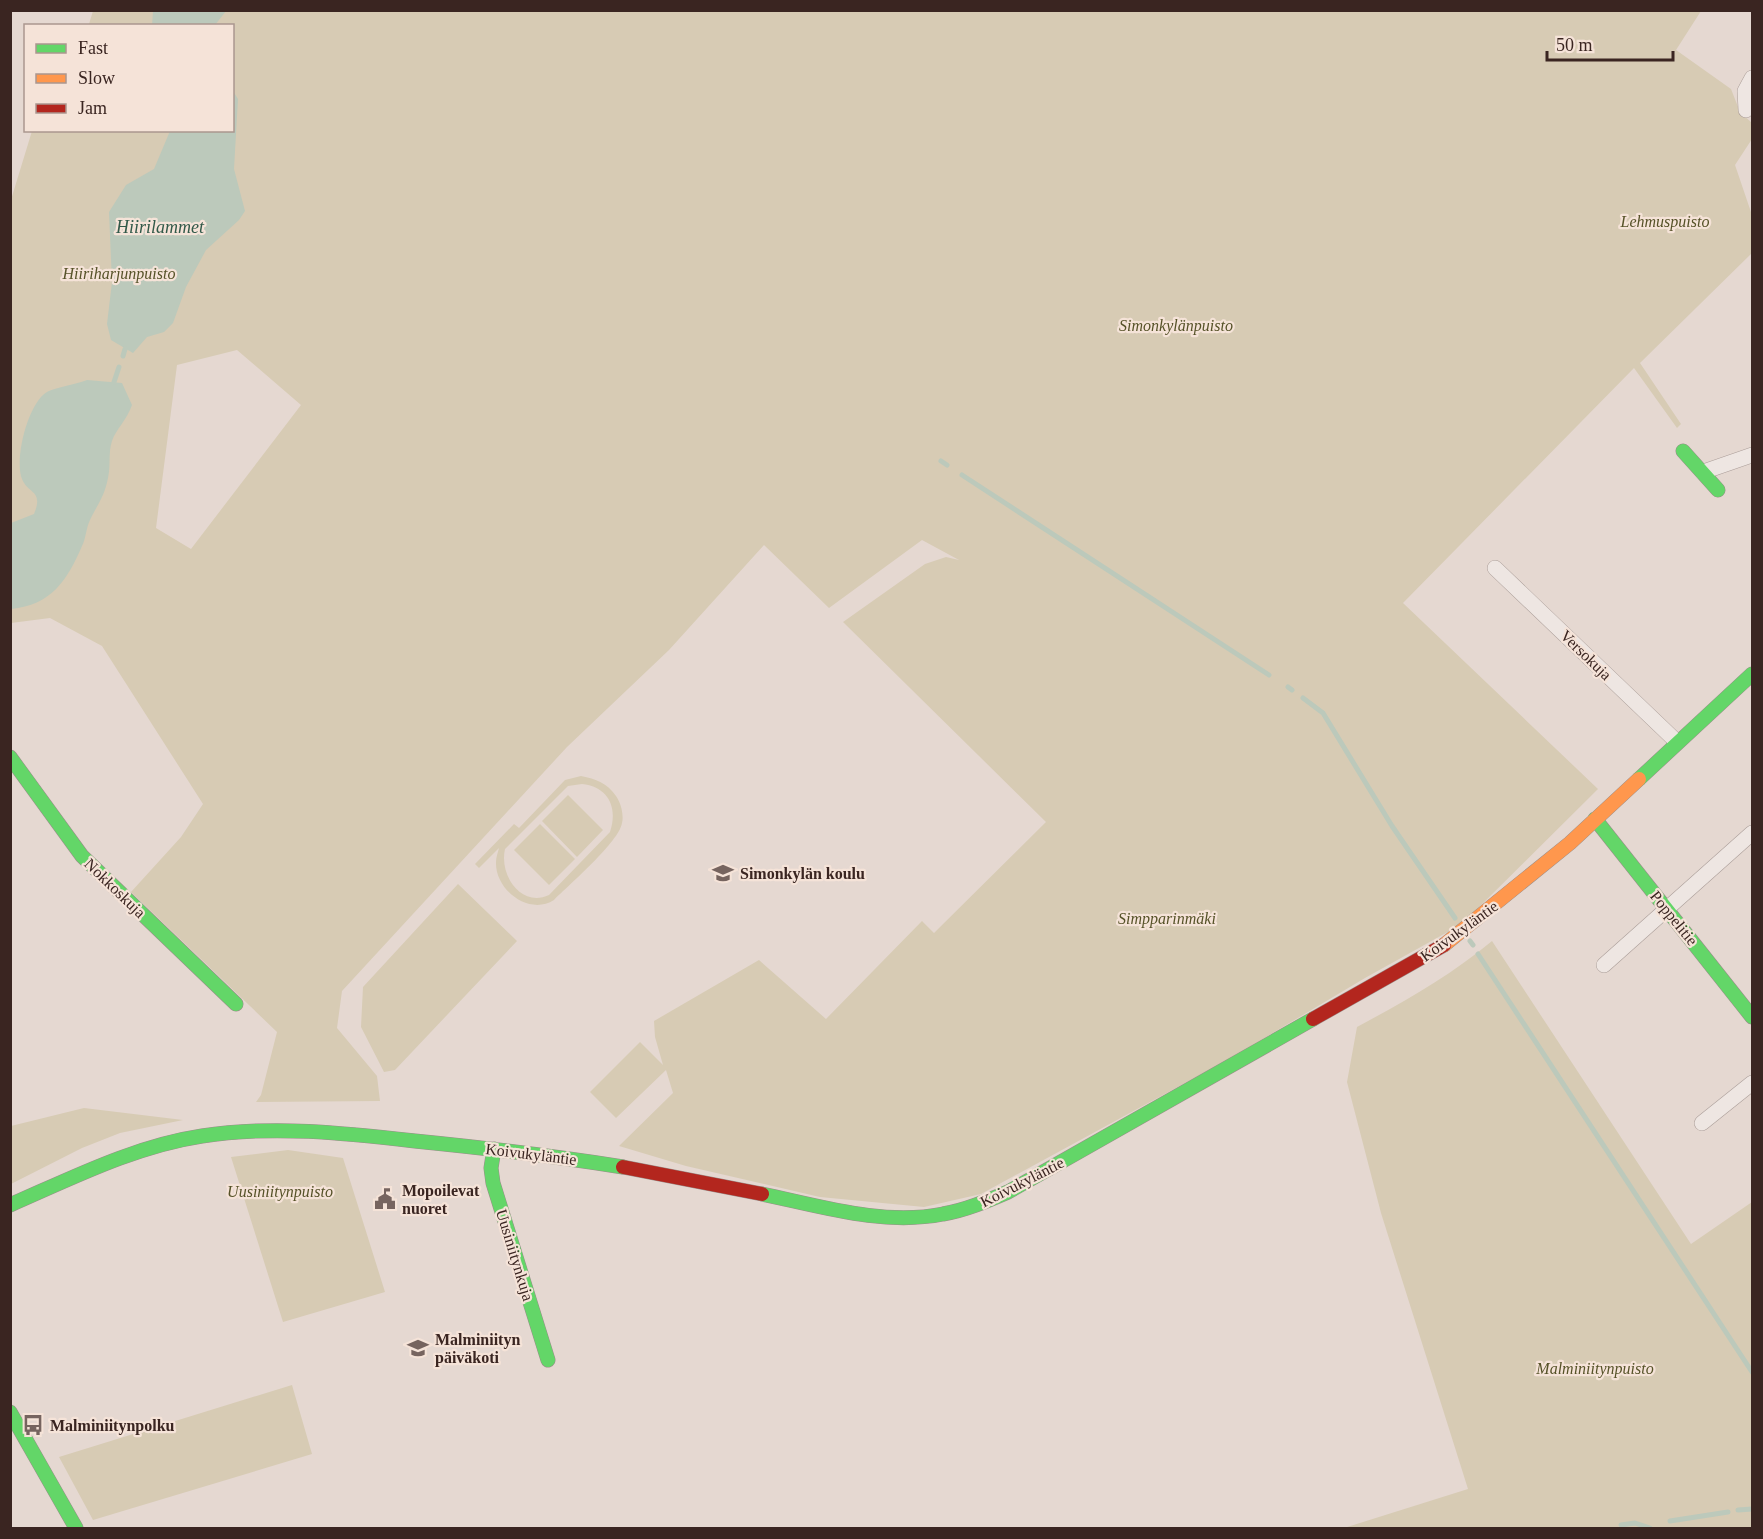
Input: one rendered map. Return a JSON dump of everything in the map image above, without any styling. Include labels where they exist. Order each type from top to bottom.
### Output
[{"type":"main road","points":[[1683,451],[1719,490]]},
{"type":"main road","name":"Koivukyläntie","points":[[10,1205],[120,1158],[202,1136],[266,1130],[370,1136],[494,1149],[632,1168],[878,1217],[924,1217],[970,1208],[1008,1192],[1443,946],[1570,843],[1752,674]]},
{"type":"main road","name":"Nokkoskuja","points":[[10,757],[82,856],[236,1004]]},
{"type":"main road","name":"Poppelitie","points":[[1595,819],[1752,1017]]},
{"type":"main road","name":"Uusiniitynkuja","points":[[494,1149],[491,1168],[493,1184],[548,1360]]},
{"type":"main road","points":[[10,1412],[76,1528]]},
{"type":"street","points":[[1746,110],[1745,91],[1752,78]]},
{"type":"street","points":[[1703,472],[1752,455]]},
{"type":"street","name":"Versokuja","points":[[1495,568],[1677,742]]},
{"type":"street","points":[[1604,965],[1752,833]]},
{"type":"street","points":[[1702,1123],[1752,1083]]},
{"type":"green space","name":"Simonkylänpuisto","points":[[93,11],[1701,11],[1676,50],[1731,89],[1740,112],[1752,123],[1752,139],[1735,165],[1752,215],[1752,253],[1640,363],[1681,424],[1677,428],[1634,368],[1403,603],[1598,789],[1462,924],[1365,978],[1229,1059],[981,1194],[924,1207],[820,1197],[686,1166],[619,1146],[673,1093],[666,1070],[616,1118],[590,1092],[640,1042],[663,1065],[655,1037],[654,1021],[759,960],[826,1019],[922,921],[934,933],[1046,822],[843,622],[925,564],[946,557],[959,560],[922,540],[829,608],[764,545],[669,650],[567,747],[342,991],[337,1028],[377,1076],[380,1101],[256,1102],[261,1095],[277,1032],[131,892],[181,837],[203,804],[102,646],[50,618],[11,623],[10,203],[32,132],[234,132],[234,24],[89,24]],"holes":[[[237,350],[301,405],[191,549],[156,528],[177,365]]]},
{"type":"green space","points":[[581,776],[605,785],[619,802],[622,823],[619,831],[603,852],[554,900],[534,905],[515,898],[501,882],[496,862],[499,848],[479,868],[475,864],[514,824],[519,828],[565,780]],"holes":[[[582,784],[605,794],[612,807],[610,832],[549,895],[539,898],[521,893],[514,887],[505,869],[505,849],[568,786]]]},
{"type":"green space","points":[[568,795],[603,830],[577,857],[542,821]]},
{"type":"green space","points":[[540,824],[575,859],[549,885],[514,850]]},
{"type":"green space","points":[[458,884],[517,941],[395,1070],[384,1072],[361,1027],[363,987]]},
{"type":"green space","name":"Malminiitynpuisto","points":[[1492,941],[1691,1244],[1752,1202],[1752,1528],[1344,1528],[1468,1489],[1381,1213],[1347,1082],[1357,1027],[1443,977]]},
{"type":"green space","points":[[84,1108],[183,1120],[120,1133],[82,1148],[11,1184],[11,1126]]},
{"type":"green space","name":"Uusiniitynpuisto","points":[[288,1150],[343,1158],[385,1292],[283,1322],[231,1157]]},
{"type":"green space","points":[[292,1385],[312,1454],[93,1520],[59,1457]]},
{"type":"water","points":[[153,10],[226,11],[216,24],[152,24]]},
{"type":"water","name":"Hiirilammet","points":[[234,93],[238,99],[234,169],[245,211],[239,220],[206,250],[186,287],[173,323],[164,332],[147,337],[133,353],[111,340],[107,324],[112,282],[109,212],[126,185],[154,169],[170,132],[234,132]]},
{"type":"water","points":[[87,380],[122,383],[132,405],[112,441],[105,491],[89,523],[76,559],[56,589],[37,602],[11,609],[11,523],[34,514],[37,506],[36,496],[25,484],[20,470],[24,432],[34,407],[47,392]]},
{"type":"waterway","points":[[123,356],[125,349]]},
{"type":"waterway","points":[[114,382],[119,367]]},
{"type":"waterway","points":[[941,461],[947,465]]},
{"type":"waterway","points":[[962,475],[1269,675]]},
{"type":"waterway","points":[[1288,687],[1292,690]]},
{"type":"waterway","points":[[1303,698],[1323,713],[1392,826],[1455,918]]},
{"type":"waterway","points":[[1470,941],[1473,945]]},
{"type":"waterway","points":[[1478,954],[1752,1372]]},
{"type":"waterway","points":[[1738,1510],[1752,1509]]},
{"type":"waterway","points":[[1670,1521],[1728,1512]]},
{"type":"waterway","points":[[1621,1525],[1635,1523],[1650,1528]]},
{"type":"traffic: fast","points":[[1683,451],[1718,490]]},
{"type":"traffic: fast","points":[[1639,779],[1752,674]]},
{"type":"traffic: fast","points":[[10,757],[82,856],[236,1004]]},
{"type":"traffic: fast","points":[[1595,819],[1752,1017]]},
{"type":"traffic: fast","points":[[762,1194],[829,1209],[898,1218],[943,1214],[968,1208],[1008,1192],[1313,1019]]},
{"type":"traffic: fast","points":[[10,1205],[104,1164],[152,1147],[202,1136],[255,1131],[308,1131],[362,1135],[519,1152],[623,1167]]},
{"type":"traffic: fast","points":[[494,1149],[491,1168],[493,1183],[548,1360]]},
{"type":"traffic: fast","points":[[10,1412],[76,1528]]},
{"type":"traffic: slow","points":[[1444,945],[1570,843],[1639,779]]},
{"type":"traffic: jam","points":[[1313,1019],[1444,945]]},
{"type":"traffic: jam","points":[[623,1167],[762,1194]]},
{"type":"place","name":"Simonkylän koulu","points":[[723,873]]},
{"type":"place","name":"Mopoilevat nuoret","points":[[385,1199]]},
{"type":"place","name":"Malminiityn päiväkoti","points":[[418,1348]]},
{"type":"place","name":"Malminiitynpolku","points":[[33,1425]]},
{"type":"park label","name":"Lehmuspuisto","points":[[1665,221]]},
{"type":"park label","name":"Hiiriharjunpuisto","points":[[119,273]]},
{"type":"park label","name":"Simpparinmäki","points":[[1167,918]]}]
